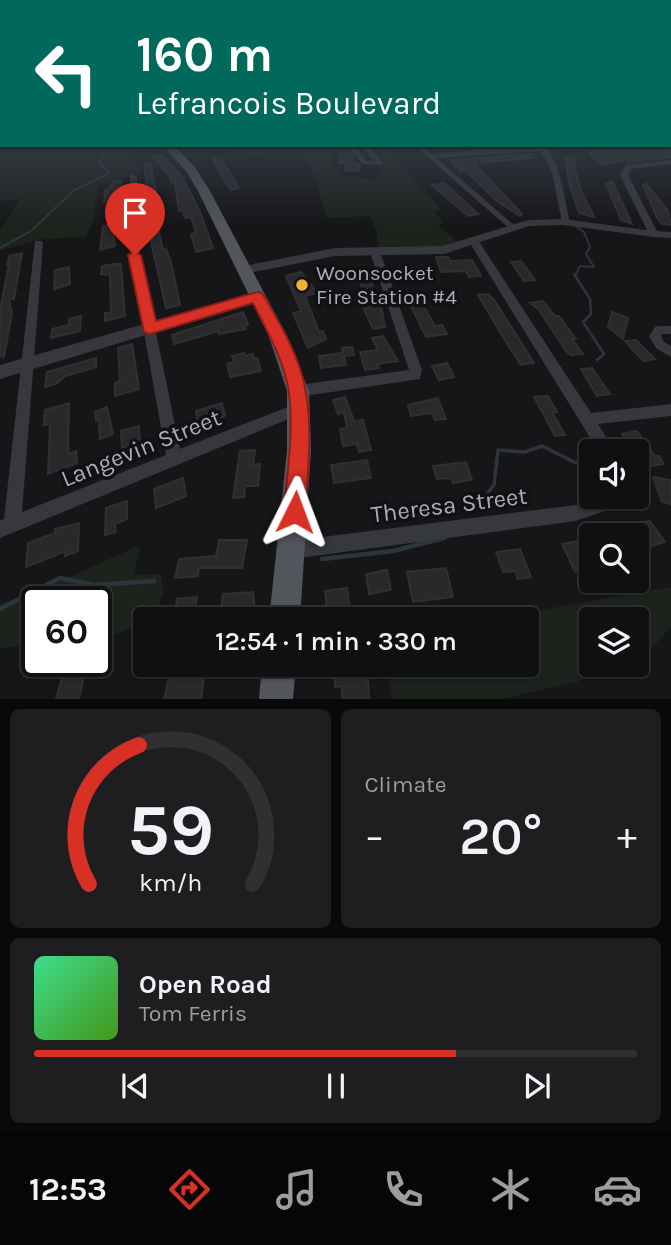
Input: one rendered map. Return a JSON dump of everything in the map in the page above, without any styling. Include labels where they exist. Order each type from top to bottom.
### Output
[{"type":"main road","points":[[177,162],[198,180],[282,346],[298,400],[299,450],[285,607]]},
{"type":"main road","points":[[275,699],[278,677]]},
{"type":"street","points":[[364,162],[378,162]]},
{"type":"street","points":[[436,162],[510,226]]},
{"type":"street","points":[[549,162],[554,172],[566,222]]},
{"type":"street","points":[[654,234],[624,175],[629,167],[671,162]]},
{"type":"street","points":[[133,176],[135,255],[174,460]]},
{"type":"street","points":[[243,270],[313,255],[444,250],[510,226],[566,222],[671,235]]},
{"type":"street","points":[[473,240],[601,439]]},
{"type":"street","points":[[6,527],[27,364],[38,243]]},
{"type":"street","points":[[298,400],[415,374],[416,370],[375,252]]},
{"type":"street","points":[[0,372],[257,297]]},
{"type":"street","points":[[671,330],[659,330],[655,336],[660,345],[671,352]]},
{"type":"street","name":"Langevin Street","points":[[6,527],[174,460],[298,400]]},
{"type":"street","points":[[589,419],[671,410]]},
{"type":"street","name":"Theresa Street","points":[[290,550],[576,513],[587,509]]},
{"type":"shaded area","points":[[0,162],[135,162],[141,165],[142,173],[100,184],[95,199],[94,220],[86,237],[45,239],[0,250],[0,229],[21,199],[0,201]]},
{"type":"shaded area","points":[[306,162],[331,162],[341,175],[371,179],[380,177],[383,162],[398,162],[441,209],[433,211],[443,222],[438,225],[460,244],[440,250],[378,252],[377,233],[370,216],[327,218],[311,167]]},
{"type":"shaded area","points":[[140,545],[134,575],[161,574],[163,592],[158,607],[133,607],[133,629],[112,635],[112,586],[48,586]]},
{"type":"shaded area","points":[[671,587],[671,627],[649,651],[649,607],[579,607],[579,677],[596,677],[503,699],[392,699],[389,677],[539,677],[539,610]]},
{"type":"shaded area","points":[[21,596],[21,646],[0,648],[0,604]]},
{"type":"building","points":[[150,162],[157,196],[148,198],[144,163]]},
{"type":"building","points":[[157,162],[168,162],[183,178],[200,212],[213,248],[196,252],[191,234],[196,233],[191,217],[185,218],[183,210],[179,211],[175,183],[172,184],[170,177]]},
{"type":"building","points":[[214,162],[223,162],[239,188],[231,190]]},
{"type":"building","points":[[352,162],[360,164],[359,171],[345,170],[346,163],[339,163]]},
{"type":"building","points":[[452,162],[491,162],[474,163],[522,214],[520,216],[498,202],[465,170],[460,171]]},
{"type":"building","points":[[566,162],[576,162],[575,170],[582,193],[594,217],[579,213],[569,183]]},
{"type":"building","points":[[599,162],[617,162],[604,165]]},
{"type":"building","points":[[121,180],[118,229],[113,230],[115,246],[100,250],[103,226],[109,225],[111,201],[104,202],[105,190],[109,189],[114,181]]},
{"type":"building","points":[[612,181],[632,224],[621,220],[606,184]]},
{"type":"building","points":[[444,183],[478,214],[468,216],[432,185]]},
{"type":"building","points":[[646,183],[668,211],[671,225],[662,224],[657,218],[643,185]]},
{"type":"building","points":[[158,228],[163,250],[166,249],[171,262],[180,305],[166,308],[148,229]]},
{"type":"building","points":[[22,253],[14,299],[9,300],[12,313],[4,357],[0,356],[0,310],[9,264],[7,265],[9,256]]},
{"type":"building","points":[[436,257],[448,257],[450,261],[472,260],[481,276],[469,277],[466,271],[441,272]]},
{"type":"building","points":[[521,261],[535,280],[524,281],[511,262]]},
{"type":"building","points":[[121,264],[125,316],[105,321],[105,313],[111,312],[110,275],[101,274],[102,266]]},
{"type":"building","points":[[69,267],[70,284],[54,289],[55,270]]},
{"type":"building","points":[[366,269],[382,311],[385,327],[373,329],[360,300],[358,292],[363,292],[356,271]]},
{"type":"building","points":[[301,272],[317,293],[305,296],[319,332],[323,331],[326,339],[308,348],[293,313],[301,311],[286,276]]},
{"type":"building","points":[[415,292],[435,326],[442,325],[447,334],[426,337],[405,294]]},
{"type":"building","points":[[488,294],[534,363],[521,365],[478,295]]},
{"type":"building","points":[[543,301],[555,316],[559,316],[583,354],[571,355],[566,351],[539,310],[530,303]]},
{"type":"building","points":[[243,312],[248,325],[245,326],[246,329],[219,334],[219,331],[174,344],[172,335]]},
{"type":"building","points":[[612,312],[628,318],[623,339],[608,327]]},
{"type":"building","points":[[81,316],[80,331],[51,338],[52,329],[69,325],[69,319]]},
{"type":"building","points":[[383,336],[398,361],[377,364],[379,368],[365,370],[360,352],[378,350],[372,338]]},
{"type":"building","points":[[636,340],[655,359],[643,361],[625,341]]},
{"type":"building","points":[[132,344],[139,389],[115,396],[115,383],[120,381],[118,348]]},
{"type":"building","points":[[352,347],[354,355],[344,356],[346,365],[321,368],[319,356],[343,353],[342,348]]},
{"type":"building","points":[[244,353],[245,356],[253,354],[254,359],[257,358],[261,371],[230,377],[227,364],[234,362],[232,356]]},
{"type":"building","points":[[96,358],[96,367],[65,376],[56,384],[45,387],[47,372]]},
{"type":"building","points":[[447,363],[454,377],[439,380],[432,366]]},
{"type":"building","points":[[592,368],[610,394],[597,396],[581,369]]},
{"type":"building","points":[[548,396],[557,412],[552,412],[565,435],[555,436],[534,397]]},
{"type":"building","points":[[345,397],[354,421],[363,420],[371,450],[359,452],[357,444],[343,446],[340,429],[347,428],[344,412],[338,414],[333,400]]},
{"type":"building","points":[[438,398],[446,419],[435,420],[432,413],[411,416],[408,405]]},
{"type":"building","points":[[69,403],[69,454],[76,451],[77,463],[48,474],[50,424],[44,425],[45,410]]},
{"type":"building","points":[[222,403],[225,416],[198,425],[196,411]]},
{"type":"building","points":[[107,407],[113,434],[100,439],[99,420],[96,421],[95,412]]},
{"type":"building","points":[[139,426],[140,446],[122,448],[121,431]]},
{"type":"building","points":[[637,431],[643,439],[626,439],[622,434]]},
{"type":"building","points":[[649,448],[664,464],[651,466],[649,463]]},
{"type":"building","points":[[255,450],[253,465],[260,464],[258,486],[245,486],[244,497],[233,498],[240,451]]},
{"type":"building","points":[[367,460],[371,478],[334,483],[331,465]]},
{"type":"building","points":[[466,462],[472,480],[453,483],[451,478],[437,479],[433,466]]},
{"type":"building","points":[[653,477],[671,480],[671,504],[662,502]]},
{"type":"building","points":[[183,478],[186,496],[156,508],[154,489]]},
{"type":"building","points":[[127,501],[127,519],[115,524],[116,532],[105,535],[106,508]]},
{"type":"building","points":[[650,521],[665,542],[649,547],[649,523],[641,523]]},
{"type":"building","points":[[79,523],[78,551],[65,556],[66,551],[26,567],[28,543],[55,533],[55,529]]},
{"type":"building","points":[[219,540],[247,540],[242,568],[199,568],[198,576],[175,578],[179,559],[216,556]]},
{"type":"building","points":[[579,541],[579,571],[575,572],[562,544]]},
{"type":"building","points":[[520,549],[531,577],[518,579],[515,571],[503,572],[496,552]]},
{"type":"building","points":[[446,568],[453,597],[413,602],[407,572]]},
{"type":"building","points":[[387,570],[391,590],[369,594],[366,574]]},
{"type":"building","points":[[347,588],[349,607],[327,607],[325,591]]},
{"type":"building","points":[[253,592],[255,607],[222,607],[223,594]]},
{"type":"building","points":[[197,597],[196,607],[176,607],[177,599]]},
{"type":"building","points":[[62,677],[84,677],[79,699],[56,699]]},
{"type":"building","points":[[335,677],[363,677],[363,681],[368,680],[369,699],[342,699],[342,686],[335,687]]},
{"type":"building","points":[[169,678],[204,678],[201,699],[164,699]]},
{"type":"waterway","points":[[0,248],[31,231],[73,191],[109,173],[100,162]]},
{"type":"waterway","points":[[575,226],[584,232],[590,247],[586,254],[594,267],[580,266],[575,276]]},
{"type":"waterway","points":[[575,276],[590,299],[591,314],[583,322],[604,354],[597,360]]},
{"type":"waterway","points":[[487,494],[494,485],[498,450],[525,452],[542,446],[579,464]]},
{"type":"waterway","points":[[322,559],[393,551],[444,538]]},
{"type":"waterway","points":[[0,609],[60,578],[94,585],[154,581]]},
{"type":"place","name":"Woonsocket Fire Station #4","points":[[302,285]]},
{"type":"route","points":[[135,255],[150,328],[257,297],[277,334],[298,391],[300,433],[295,512]]}]
